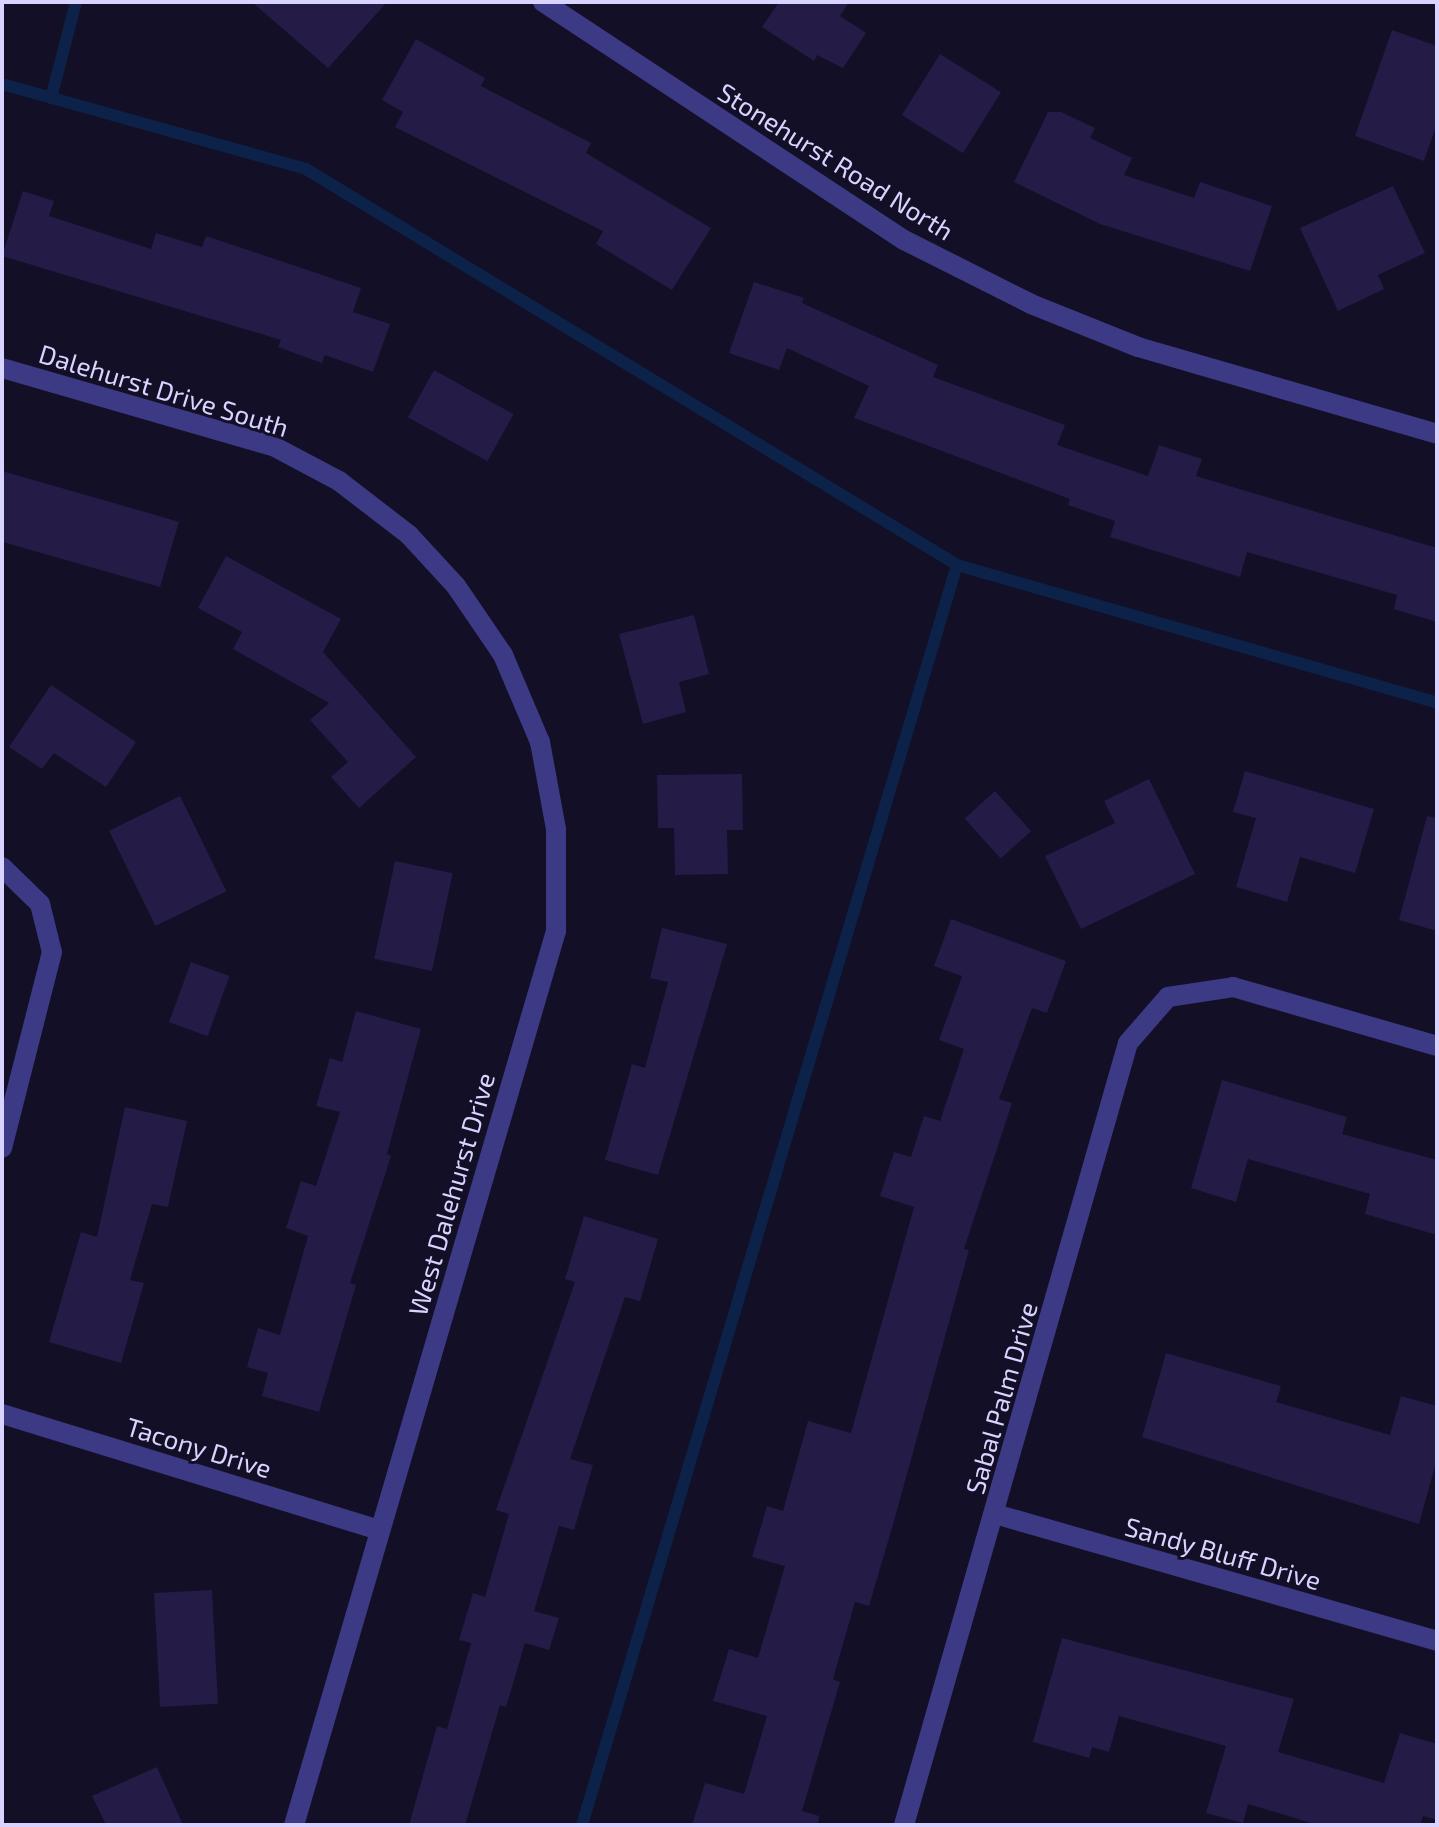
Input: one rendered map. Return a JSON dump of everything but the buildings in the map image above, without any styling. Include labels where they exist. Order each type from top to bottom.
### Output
[{"type":"street","name":"Stonehurst Road North","points":[[543,2],[904,240],[1031,304],[1138,347],[1437,434]]},
{"type":"street","name":"Dalehurst Drive South","points":[[2,368],[273,446],[363,499],[409,535],[456,586]]},
{"type":"street","name":"West Dalehurst Drive","points":[[294,1825],[556,931],[556,829],[540,742],[503,655],[456,586]]},
{"type":"street","points":[[2,867],[40,904],[48,928],[50,974],[2,1148]]},
{"type":"street","name":"Sabal Palm Drive","points":[[904,1825],[1128,1043],[1168,997],[1233,987],[1437,1046]]},
{"type":"street","name":"Tacony Drive","points":[[2,1414],[380,1530]]},
{"type":"street","name":"Sandy Bluff Drive","points":[[995,1514],[1437,1641]]},
{"type":"waterway","points":[[51,98],[76,2]]},
{"type":"waterway","points":[[2,84],[306,169],[957,565]]},
{"type":"waterway","points":[[582,1825],[957,565],[1437,703]]}]
